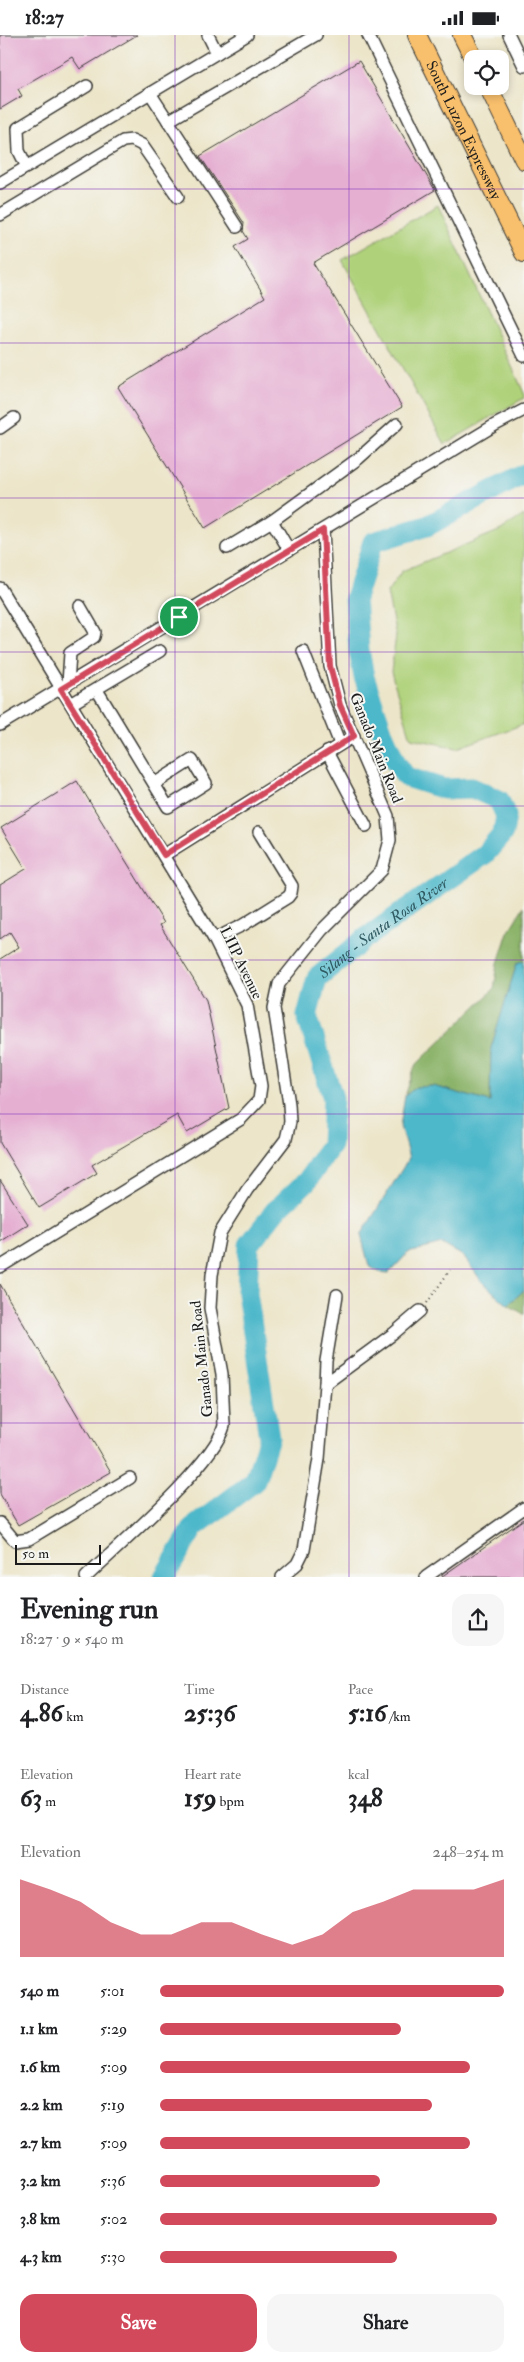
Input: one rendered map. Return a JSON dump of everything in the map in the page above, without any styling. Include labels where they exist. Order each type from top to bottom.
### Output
[{"type":"highway","name":"South Luzon Expressway","points":[[417,35],[524,253]]},
{"type":"highway","points":[[462,35],[470,50]]},
{"type":"highway","points":[[492,95],[524,160]]},
{"type":"street","points":[[208,35],[217,53]]},
{"type":"street","points":[[0,183],[247,35]]},
{"type":"street","points":[[168,121],[316,35]]},
{"type":"street","points":[[368,35],[524,355]]},
{"type":"street","points":[[509,35],[524,66]]},
{"type":"street","points":[[27,167],[20,151],[18,128],[87,86]]},
{"type":"street","points":[[150,93],[237,227]]},
{"type":"street","points":[[0,215],[123,141],[132,140],[142,145],[178,197]]},
{"type":"street","points":[[0,725],[495,425],[524,410]]},
{"type":"street","points":[[0,428],[14,418]]},
{"type":"street","points":[[227,548],[272,521],[359,458],[396,424]]},
{"type":"street","points":[[272,521],[289,550]]},
{"type":"street","name":"Ganado Main Road","points":[[86,1577],[175,1490],[209,1454],[222,1434],[224,1425],[222,1374],[210,1308],[212,1275],[220,1233],[247,1190],[286,1139],[290,1122],[289,1104],[274,1008],[278,984],[322,930],[382,870],[390,840],[388,816],[340,705],[330,666],[323,530]]},
{"type":"street","name":"LIIP Avenue","points":[[0,588],[65,686],[71,704],[214,939],[247,1005],[261,1085],[259,1100],[241,1119],[0,1267]]},
{"type":"street","points":[[65,686],[70,653],[94,637],[95,632],[80,606]]},
{"type":"street","points":[[71,704],[160,651]]},
{"type":"street","points":[[303,651],[340,744]]},
{"type":"street","points":[[97,690],[168,807],[206,783],[192,761],[154,783]]},
{"type":"street","points":[[164,855],[354,736]]},
{"type":"street","points":[[327,752],[366,826]]},
{"type":"street","points":[[214,939],[243,925],[292,893],[292,886],[259,832]]},
{"type":"street","points":[[282,1577],[297,1564],[304,1550],[319,1459],[326,1361],[337,1295]]},
{"type":"street","points":[[325,1384],[393,1334],[420,1311]]},
{"type":"street","points":[[0,1523],[15,1541],[29,1539],[130,1478]]},
{"type":"street","points":[[426,1577],[524,1508]]},
{"type":"path","points":[[420,1311],[433,1296],[450,1270]]},
{"type":"green space","points":[[438,205],[524,393],[524,398],[445,444],[342,260]]},
{"type":"green space","points":[[524,515],[524,724],[457,748],[411,738],[391,672],[396,636],[387,592],[402,571],[501,530]]},
{"type":"green space","points":[[524,906],[524,961],[517,963],[491,1048],[490,1102],[433,1086],[416,1087],[405,1096],[415,1066],[494,989],[498,963],[508,932]]},
{"type":"green space","points":[[524,1290],[524,1314],[508,1305]]},
{"type":"water","points":[[524,961],[524,1290],[508,1305],[483,1283],[463,1256],[442,1244],[408,1253],[389,1273],[379,1272],[369,1266],[361,1235],[409,1158],[400,1126],[405,1096],[416,1087],[433,1086],[490,1102],[491,1048],[517,963]]},
{"type":"building","points":[[0,35],[137,35],[80,69],[72,57],[18,89],[22,96],[0,109]]},
{"type":"building","points":[[359,61],[435,190],[313,263],[402,407],[205,528],[118,387],[265,297],[235,247],[248,239],[243,231],[244,223],[200,156]]},
{"type":"building","points":[[77,781],[164,923],[160,925],[206,1000],[229,1108],[187,1133],[177,1115],[92,1165],[97,1173],[39,1208],[0,1143],[0,959],[19,947],[10,932],[0,939],[0,885],[26,869],[1,828]]},
{"type":"building","points":[[0,1180],[28,1224],[0,1242]]},
{"type":"building","points":[[0,1284],[111,1472],[18,1525],[0,1494]]},
{"type":"building","points":[[524,1519],[524,1577],[441,1577]]},
{"type":"waterway","name":"Silang - Santa Rosa River","points":[[164,1577],[194,1527],[255,1481],[269,1437],[247,1293],[249,1245],[275,1211],[307,1181],[331,1145],[333,1098],[307,1016],[317,978],[366,938],[485,854],[503,833],[506,816],[499,800],[472,788],[444,789],[406,777],[396,763],[384,736],[364,677],[359,650],[355,598],[373,542],[427,526],[524,474]]},
{"type":"route","points":[[323,530],[330,666],[340,705],[354,736],[164,855],[61,689],[179,617],[323,530]]}]
